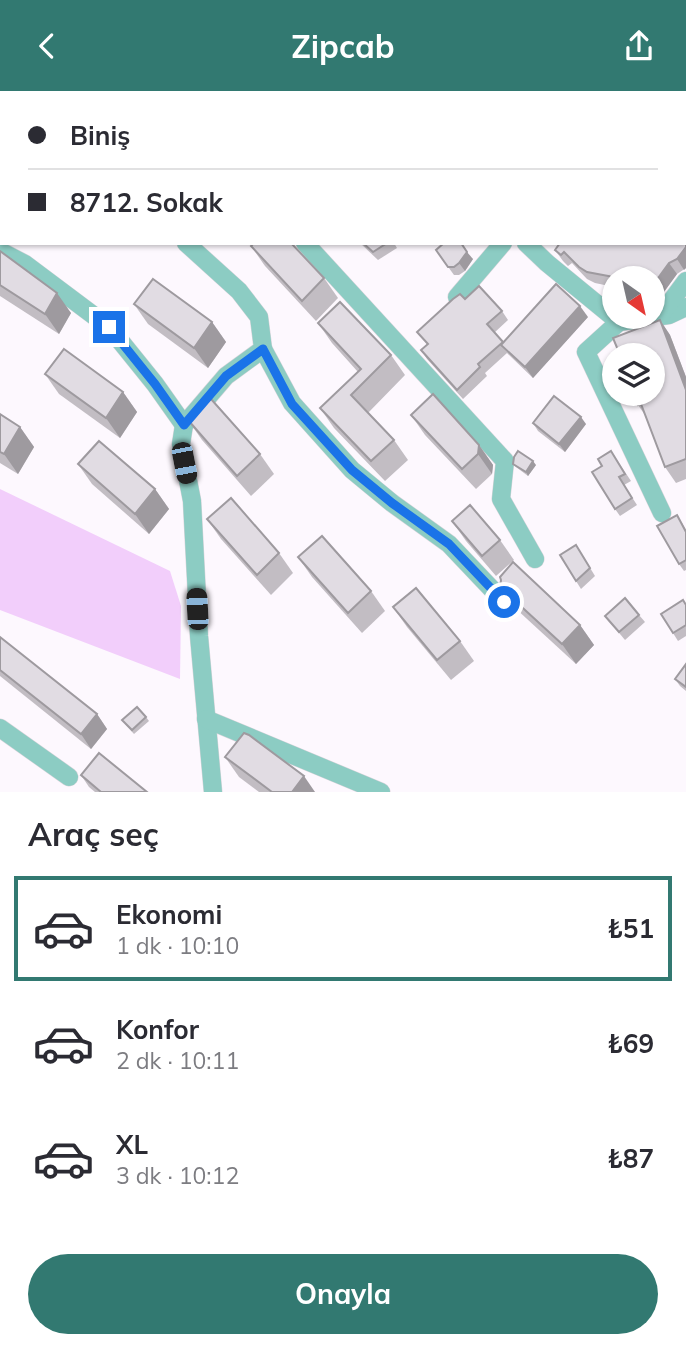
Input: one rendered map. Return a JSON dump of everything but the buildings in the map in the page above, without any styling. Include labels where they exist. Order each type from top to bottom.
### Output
[{"type":"street","points":[[188,245],[239,291],[259,317],[263,349],[292,404],[352,470],[449,544],[504,602]]},
{"type":"street","points":[[307,245],[505,460],[501,499],[535,559]]},
{"type":"street","points":[[457,297],[503,245]]},
{"type":"street","points":[[511,245],[551,258]]},
{"type":"street","points":[[529,245],[551,258],[602,306]]},
{"type":"street","points":[[0,251],[25,264],[109,327],[184,425]]},
{"type":"street","points":[[665,316],[686,281]]},
{"type":"street","points":[[665,316],[686,307]]},
{"type":"street","points":[[611,329],[586,352],[662,513]]},
{"type":"street","points":[[213,791],[199,636],[192,501],[181,445],[184,425],[226,376],[263,349]]},
{"type":"street","points":[[206,719],[381,792]]},
{"type":"street","points":[[0,728],[69,777]]},
{"type":"shaded area","points":[[0,489],[170,571],[181,606],[180,679],[0,610]]},
{"type":"route","points":[[109,327],[184,425],[226,376],[263,349],[292,404],[352,470],[449,544],[504,602]]}]
